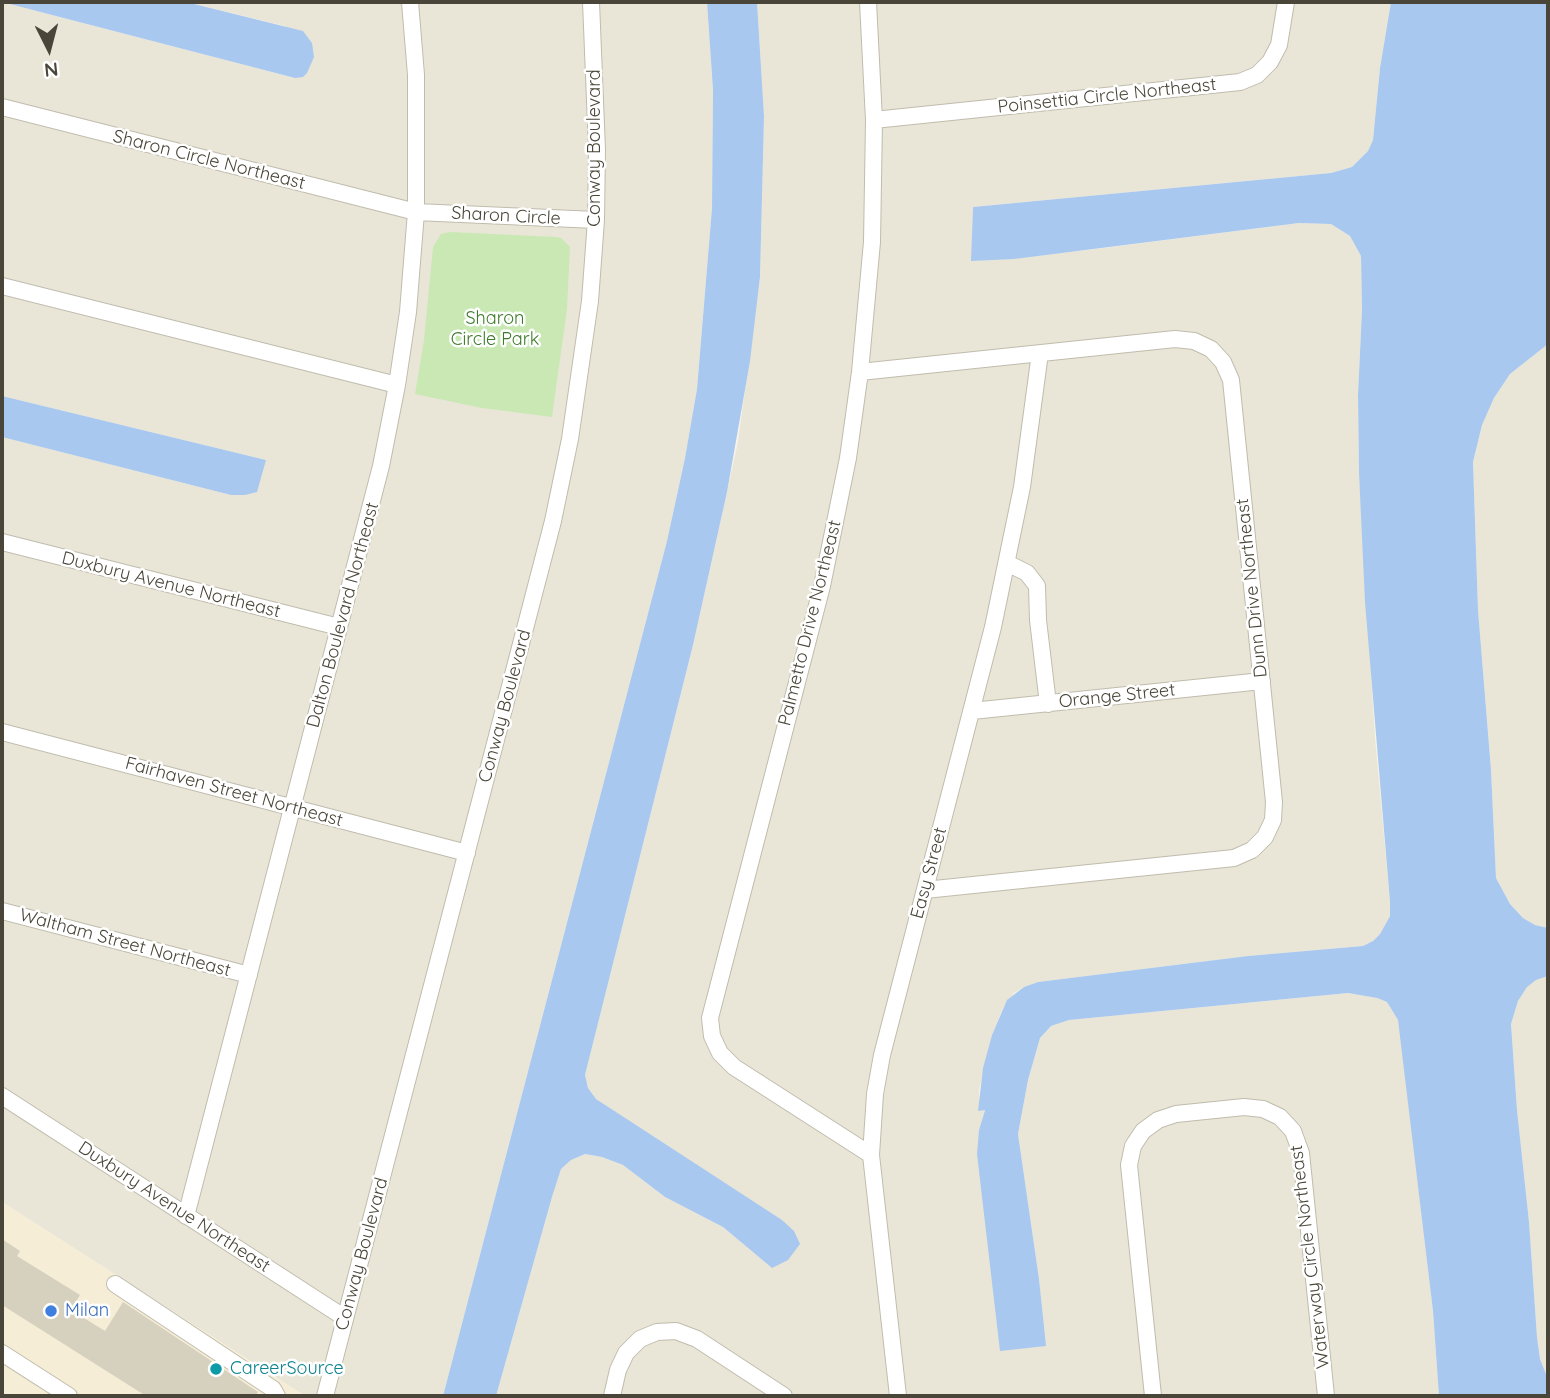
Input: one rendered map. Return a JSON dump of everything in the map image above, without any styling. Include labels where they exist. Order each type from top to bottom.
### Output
[{"type":"street","name":"Dalton Boulevard Northeast","points":[[186,1216],[381,466],[397,385],[408,312],[416,212],[416,75],[410,2]]},
{"type":"street","name":"Conway Boulevard","points":[[325,1396],[553,521],[570,439],[584,357],[596,220],[597,150],[591,2]]},
{"type":"street","name":"Palmetto Drive Northeast","points":[[868,2],[874,120],[872,242],[860,372],[846,471],[822,586],[710,1017],[712,1036],[720,1053],[734,1067],[871,1155]]},
{"type":"street","name":"Poinsettia Circle Northeast","points":[[874,120],[1240,82],[1257,75],[1270,62],[1279,45],[1286,2]]},
{"type":"street","name":"Sharon Circle Northeast","points":[[2,107],[416,212]]},
{"type":"street","name":"Sharon Circle","points":[[416,212],[596,220]]},
{"type":"street","points":[[2,286],[397,385]]},
{"type":"street","name":"Dunn Drive Northeast","points":[[860,372],[1175,339],[1194,341],[1211,349],[1223,362],[1231,380],[1274,802],[1273,820],[1265,837],[1252,850],[1234,858],[925,890]]},
{"type":"street","name":"Easy Street","points":[[898,1396],[871,1155],[877,1075],[1007,563],[1024,475],[1040,353]]},
{"type":"street","name":"Duxbury Avenue Northeast","points":[[2,542],[340,627]]},
{"type":"street","points":[[1007,563],[1027,573],[1037,586],[1038,620],[1048,704]]},
{"type":"street","name":"Orange Street","points":[[971,711],[1262,681]]},
{"type":"street","name":"Fairhaven Street Northeast","points":[[2,732],[467,853]]},
{"type":"street","name":"Waltham Street Northeast","points":[[2,911],[249,975]]},
{"type":"street","name":"Duxbury Avenue Northeast","points":[[2,1096],[345,1318]]},
{"type":"street","name":"Waterway Circle Northeast","points":[[1153,1396],[1129,1165],[1133,1146],[1143,1131],[1158,1119],[1175,1114],[1244,1107],[1263,1109],[1280,1117],[1293,1131],[1301,1153],[1326,1396]]},
{"type":"street","points":[[115,1284],[273,1389],[277,1396]]},
{"type":"street","points":[[612,1396],[618,1370],[626,1353],[640,1339],[657,1332],[676,1331],[697,1339],[784,1396]]},
{"type":"street","points":[[2,1353],[69,1396]]},
{"type":"shaded area","points":[[2,2],[295,78],[285,26],[186,2],[707,2],[713,90],[712,208],[697,389],[685,458],[667,541],[443,1396],[305,1396],[2,1202],[2,437],[231,495],[245,495],[266,460],[2,396]]},
{"type":"shaded area","points":[[757,2],[1391,2],[1380,68],[1373,140],[1368,151],[1352,167],[1331,173],[973,207],[972,261],[1088,250],[1299,223],[1331,224],[1350,236],[1361,256],[1359,473],[1375,738],[1390,902],[1390,916],[1380,934],[1363,946],[1248,956],[1038,982],[1024,987],[1014,993],[1003,1008],[992,1035],[979,1090],[979,1111],[985,1109],[979,1130],[1045,1346],[1039,1279],[1018,1134],[1028,1080],[1040,1038],[1051,1026],[1069,1020],[1348,993],[1387,1002],[1398,1020],[1400,1031],[1433,1311],[1439,1396],[496,1396],[552,1197],[561,1169],[571,1160],[585,1154],[623,1165],[665,1197],[723,1227],[772,1268],[645,1132],[596,1099],[588,1088],[585,1075],[693,645],[738,442],[760,277],[764,116]]},
{"type":"shaded area","points":[[1548,344],[1548,928],[1523,918],[1510,904],[1496,878],[1491,770],[1478,610],[1473,462],[1482,425],[1494,398],[1510,374]]},
{"type":"shaded area","points":[[1548,976],[1548,1379],[1540,1359],[1537,1337],[1511,1024],[1518,1001],[1527,986]]},
{"type":"shaded area","points":[[2,1202],[305,1396],[2,1396]]},
{"type":"green space","name":"Sharon Circle Park","points":[[450,232],[556,237],[570,247],[567,309],[552,417],[482,408],[415,394],[424,340],[433,247],[441,234]]},
{"type":"water","points":[[2,2],[186,2],[303,31],[312,43],[314,57],[307,73],[303,77],[295,78]]},
{"type":"water","points":[[707,2],[757,2],[764,116],[760,277],[750,361],[727,492],[693,645],[585,1075],[588,1088],[596,1099],[782,1220],[794,1231],[800,1244],[788,1260],[772,1268],[723,1227],[665,1197],[623,1165],[585,1154],[571,1160],[561,1169],[496,1396],[443,1396],[667,541],[685,458],[697,389],[712,208],[713,90]]},
{"type":"water","points":[[1391,2],[1548,2],[1548,344],[1510,374],[1494,398],[1482,425],[1473,462],[1478,610],[1491,770],[1496,878],[1510,904],[1523,918],[1548,928],[1548,976],[1527,987],[1518,1001],[1511,1024],[1537,1337],[1540,1359],[1548,1379],[1548,1396],[1439,1396],[1433,1311],[1398,1020],[1387,1002],[1348,993],[1069,1020],[1051,1026],[1040,1038],[1028,1080],[1018,1134],[1046,1346],[1000,1351],[977,1154],[979,1130],[985,1110],[978,1111],[983,1068],[992,1035],[1007,1000],[1024,987],[1038,982],[1248,956],[1363,946],[1380,934],[1390,916],[1390,902],[1365,602],[1359,473],[1361,256],[1350,236],[1331,224],[1299,223],[1014,259],[971,261],[973,207],[1331,173],[1352,167],[1368,151],[1373,140],[1380,68]]},
{"type":"water","points":[[2,396],[266,460],[257,492],[231,495],[2,437]]},
{"type":"building","points":[[2,1239],[20,1251],[17,1256],[80,1295],[71,1310],[105,1331],[123,1302],[258,1392],[255,1396],[146,1396],[2,1305]]},
{"type":"place","name":"Milan","points":[[51,1311]]},
{"type":"place","name":"CareerSource","points":[[216,1369]]}]
